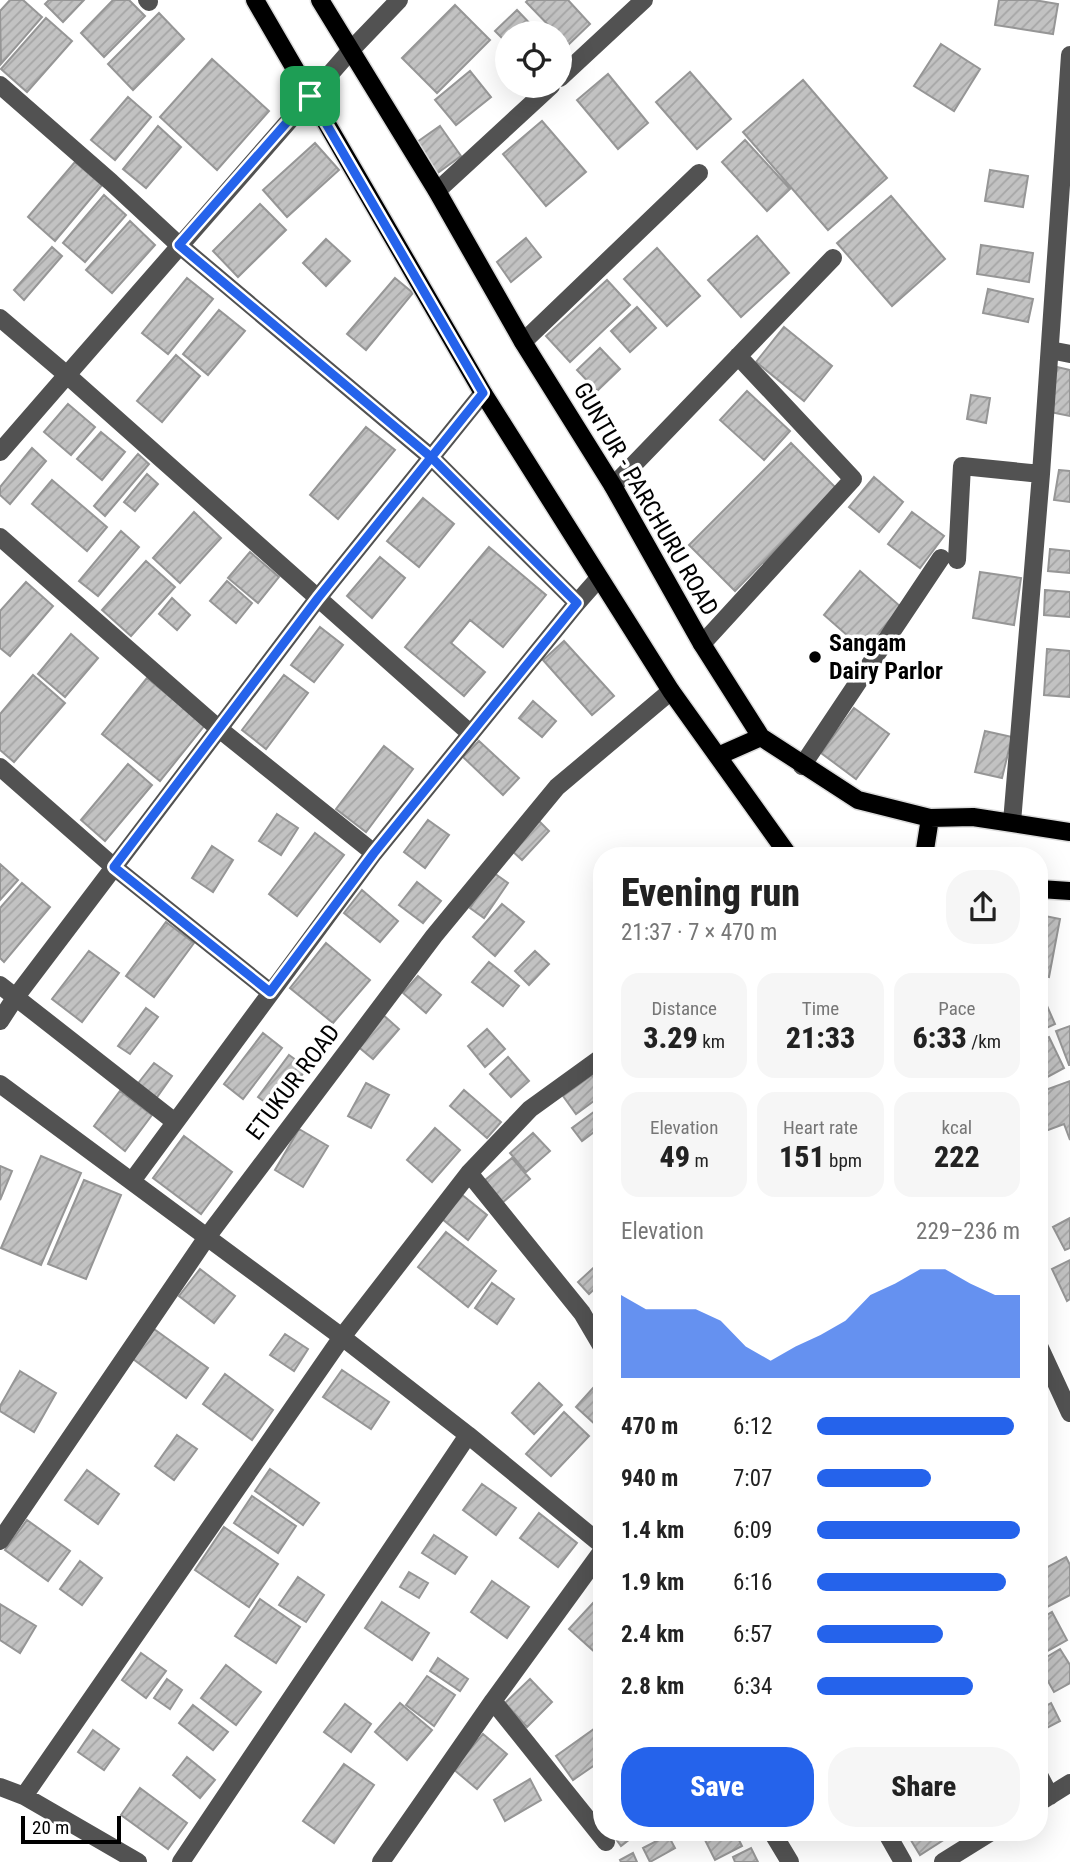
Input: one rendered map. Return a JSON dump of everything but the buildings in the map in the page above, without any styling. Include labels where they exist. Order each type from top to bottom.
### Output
[{"type":"main road","points":[[255,0],[483,393],[671,691],[783,847]]},
{"type":"main road","name":"GUNTUR - PARCHURU ROAD","points":[[320,0],[438,191],[523,342],[613,486],[702,644],[761,737],[858,800],[930,818],[973,817],[1070,832]]},
{"type":"main road","points":[[718,756],[761,737]]},
{"type":"main road","points":[[925,847],[930,818]]},
{"type":"main road","points":[[1048,890],[1070,891]]},
{"type":"street","points":[[0,453],[310,96],[399,0]]},
{"type":"street","points":[[572,67],[644,0]]},
{"type":"street","points":[[1012,822],[1050,350],[1065,201],[1070,55]]},
{"type":"street","points":[[0,85],[111,181],[179,245],[432,458],[577,603]]},
{"type":"street","points":[[438,191],[538,98]]},
{"type":"street","points":[[523,342],[699,173]]},
{"type":"street","points":[[613,486],[833,258]]},
{"type":"street","points":[[0,318],[67,374],[471,734]]},
{"type":"street","points":[[1050,350],[1070,354]]},
{"type":"street","points":[[702,644],[853,478],[738,356]]},
{"type":"street","points":[[0,1021],[218,728],[318,598],[483,393]]},
{"type":"street","points":[[802,766],[949,559],[962,466],[1041,474]]},
{"type":"street","points":[[0,537],[218,728],[374,853]]},
{"type":"street","points":[[132,1181],[374,853],[599,578]]},
{"type":"street","name":"ETUKUR ROAD","points":[[0,1541],[207,1237],[434,936],[557,787],[671,691]]},
{"type":"street","points":[[0,768],[114,867],[270,992]]},
{"type":"street","points":[[0,985],[175,1122]]},
{"type":"street","points":[[24,1796],[342,1337],[469,1173],[530,1109],[593,1064]]},
{"type":"street","points":[[0,1084],[342,1337],[468,1435],[593,1538]]},
{"type":"street","points":[[469,1173],[582,1313],[593,1332]]},
{"type":"street","points":[[1048,1365],[1070,1413]]},
{"type":"street","points":[[181,1862],[468,1435]]},
{"type":"street","points":[[381,1862],[493,1701],[593,1564]]},
{"type":"street","points":[[493,1701],[593,1826]]},
{"type":"street","points":[[1048,1797],[1070,1783]]},
{"type":"street","points":[[0,1787],[24,1796],[116,1856],[138,1862]]},
{"type":"street","points":[[777,1841],[790,1862]]},
{"type":"street","points":[[891,1841],[903,1862]]},
{"type":"street","points":[[943,1862],[977,1841]]},
{"type":"place","name":"Sangam Dairy Parlor","points":[[815,657]]},
{"type":"route","points":[[310,96],[179,245],[432,458],[577,603],[374,853],[270,992],[114,867],[318,598],[432,458],[483,393],[310,96]]}]
